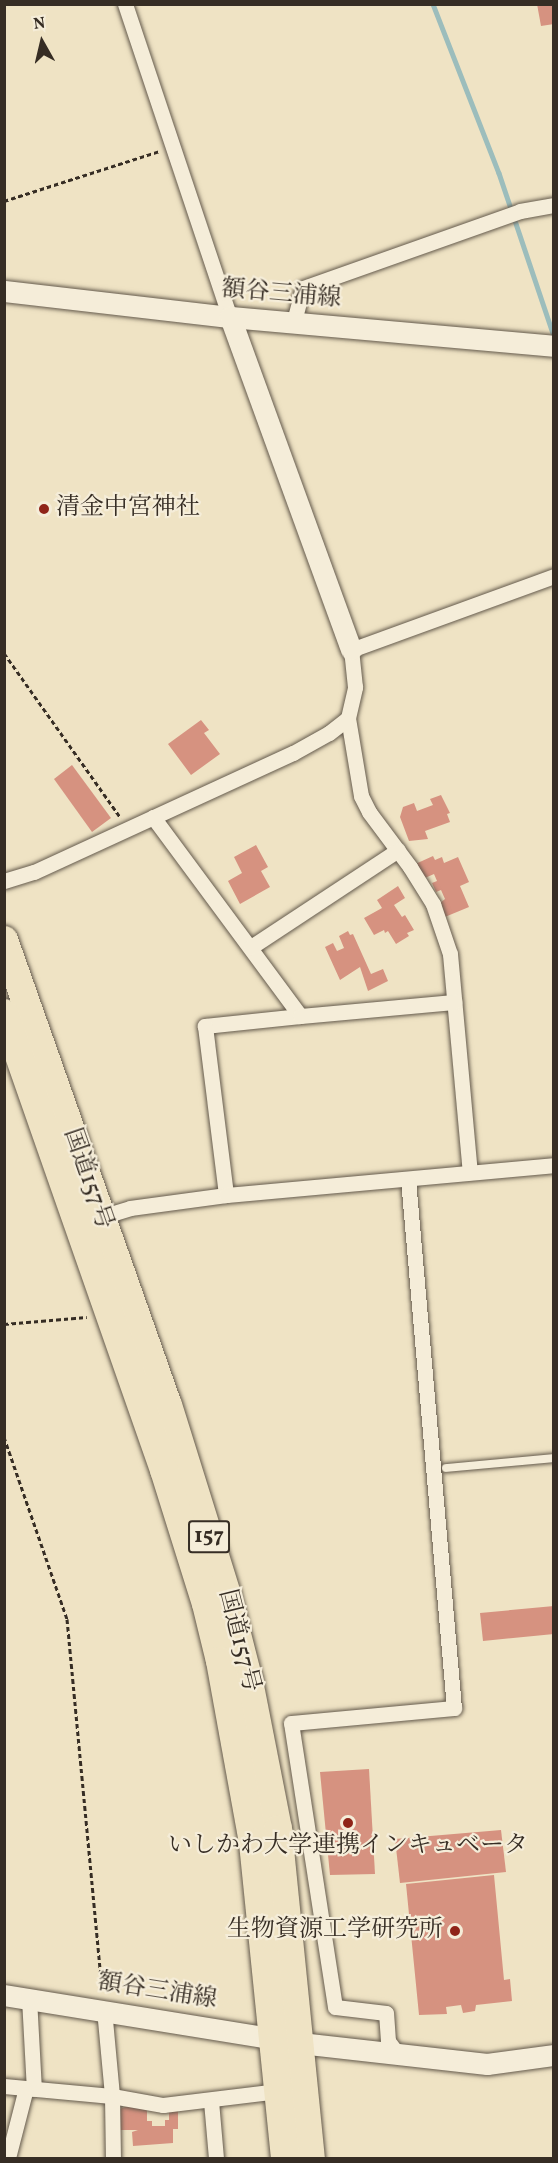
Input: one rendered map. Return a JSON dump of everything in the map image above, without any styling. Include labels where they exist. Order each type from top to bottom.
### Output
[{"type":"highway","name":"国道157号","points":[[4,939],[175,1427],[223,1584],[249,1681],[278,1829],[287,2041],[278,2091],[285,2158]]},
{"type":"highway","name":"国道157号","points":[[4,1013],[164,1470],[206,1604],[220,1660],[287,2041],[311,2158]]},
{"type":"main road","name":"額谷三浦線","points":[[4,291],[231,317],[549,346]]},
{"type":"main road","points":[[231,317],[351,650]]},
{"type":"main road","name":"額谷三浦線","points":[[4,1995],[104,2009],[287,2041],[487,2064],[554,2055]]},
{"type":"street","points":[[125,4],[171,147],[231,317]]},
{"type":"street","points":[[294,321],[303,288],[520,211],[554,206]]},
{"type":"street","points":[[470,1172],[450,954],[433,904],[398,850],[369,812],[361,796],[348,718],[355,687],[351,650],[554,576]]},
{"type":"street","points":[[4,881],[34,872],[293,753],[329,733],[348,718]]},
{"type":"street","points":[[153,817],[300,1016]]},
{"type":"street","points":[[251,947],[398,850]]},
{"type":"street","points":[[225,1195],[205,1026],[454,1002]]},
{"type":"street","points":[[100,1217],[130,1208],[225,1195],[554,1165]]},
{"type":"street","points":[[397,2053],[388,2041],[386,2013],[335,2007],[291,1723],[454,1708],[408,1179]]},
{"type":"street","points":[[8,2158],[30,2088],[29,1998]]},
{"type":"street","points":[[104,2009],[112,2096],[112,2158]]},
{"type":"street","points":[[4,2086],[112,2096],[163,2105],[211,2101],[278,2091]]},
{"type":"street","points":[[211,2101],[216,2158]]},
{"type":"lane","points":[[446,1468],[554,1458]]},
{"type":"path","points":[[4,201],[171,147]]},
{"type":"path","points":[[4,653],[129,828]]},
{"type":"path","points":[[4,1324],[110,1314]]},
{"type":"path","points":[[4,1437],[67,1619],[104,2009]]},
{"type":"building","points":[[537,4],[554,4],[554,24],[541,26]]},
{"type":"building","points":[[201,720],[209,730],[204,733],[220,754],[191,775],[168,744]]},
{"type":"building","points":[[72,765],[111,818],[92,832],[54,779]]},
{"type":"building","points":[[441,795],[450,813],[447,814],[450,822],[425,831],[428,839],[409,841],[400,817],[403,807],[414,803],[417,811],[433,805],[430,799]]},
{"type":"building","points":[[256,845],[268,867],[261,871],[270,887],[240,904],[228,881],[242,873],[234,857]]},
{"type":"building","points":[[433,856],[435,860],[442,857],[444,863],[458,857],[469,882],[460,886],[469,907],[440,919],[435,907],[445,899],[441,890],[436,892],[432,883],[437,881],[434,874],[418,881],[411,866]]},
{"type":"building","points":[[398,886],[405,898],[394,905],[402,917],[405,915],[414,930],[407,933],[409,936],[396,944],[388,931],[385,933],[384,930],[374,935],[364,918],[382,908],[377,900]]},
{"type":"building","points":[[348,931],[350,935],[353,934],[371,974],[383,969],[388,981],[368,991],[360,967],[340,980],[325,947],[333,943],[337,951],[344,948],[339,936]]},
{"type":"building","points":[[554,1606],[554,1634],[483,1641],[480,1613]]},
{"type":"building","name":"いしかわ大学連携インキュベータ","points":[[369,1769],[375,1874],[330,1875],[320,1772]]},
{"type":"building","points":[[501,1830],[506,1872],[400,1883],[395,1839]]},
{"type":"building","name":"生物資源工学研究所","points":[[494,1875],[504,1980],[510,1979],[512,2001],[476,2005],[475,2011],[463,2013],[461,2005],[446,2007],[447,2014],[419,2015],[406,1884]]},
{"type":"building","points":[[147,2107],[147,2121],[152,2121],[152,2126],[165,2126],[165,2120],[169,2120],[169,2110],[178,2110],[178,2129],[173,2129],[173,2143],[133,2146],[132,2132],[138,2130],[120,2130],[120,2109]]},
{"type":"waterway","points":[[433,4],[499,173],[554,336]]},
{"type":"place","name":"清金中宮神社","points":[[44,509]]},
{"type":"place","name":"いしかわ大学連携インキュベータ","points":[[348,1823]]},
{"type":"place","name":"生物資源工学研究所","points":[[455,1931]]}]
